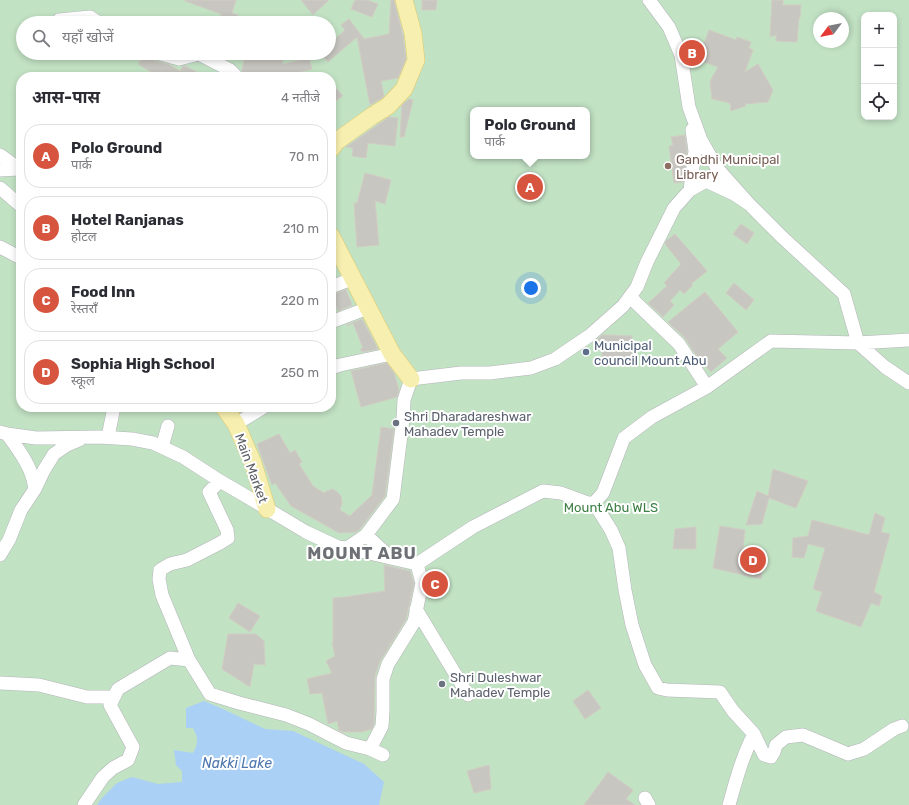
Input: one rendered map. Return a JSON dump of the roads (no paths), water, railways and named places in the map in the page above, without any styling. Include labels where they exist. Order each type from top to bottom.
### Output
[{"type":"main road","points":[[336,142],[388,106],[404,89],[416,60],[413,33],[404,0]]},
{"type":"main road","points":[[336,246],[392,354],[411,379]]},
{"type":"main road","name":"Main Market","points":[[227,412],[236,424],[253,462],[268,509]]},
{"type":"street","points":[[649,0],[669,28],[681,55],[695,151],[690,190]]},
{"type":"street","points":[[211,60],[232,72]]},
{"type":"street","points":[[689,104],[701,140],[717,168],[749,204],[782,237],[844,294],[858,343],[885,367],[909,383]]},
{"type":"street","points":[[0,155],[16,166]]},
{"type":"street","points":[[0,170],[16,169]]},
{"type":"street","points":[[347,548],[366,535],[393,498],[404,400],[411,379],[461,373],[490,373],[531,368],[555,359],[589,336],[623,306],[637,287],[647,262],[674,208],[690,190],[706,181],[734,194],[749,204]]},
{"type":"street","points":[[0,188],[16,202]]},
{"type":"street","points":[[0,247],[16,255]]},
{"type":"street","points":[[336,284],[344,282],[352,276]]},
{"type":"street","points":[[630,297],[679,344],[707,387]]},
{"type":"street","points":[[336,320],[368,308]]},
{"type":"street","points":[[3,433],[36,438],[108,437],[154,443],[183,456],[220,481],[306,532],[338,547],[417,564],[473,527],[543,491],[561,493],[588,503],[594,503],[603,493],[624,438],[652,417],[707,387],[771,341],[858,343],[909,340]]},
{"type":"street","points":[[336,366],[392,354]]},
{"type":"street","points":[[108,437],[113,412]]},
{"type":"street","points":[[236,424],[256,412]]},
{"type":"street","points":[[162,447],[168,426]]},
{"type":"street","points":[[3,433],[16,447],[24,460],[31,473],[35,489]]},
{"type":"street","points":[[0,555],[9,540],[21,510],[35,489],[54,454],[67,445],[85,437]]},
{"type":"street","points":[[220,481],[209,492],[227,530],[228,538],[220,544],[187,560],[170,564],[160,570],[159,579],[162,595],[189,660],[210,694],[286,715],[309,724],[346,743],[370,749],[383,756]]},
{"type":"street","points":[[594,503],[611,530],[619,548],[632,625],[645,665],[658,688],[667,690],[720,692],[732,711],[754,734],[764,755],[771,757],[776,745],[786,737],[803,735],[848,754],[864,749],[894,729],[902,726]]},
{"type":"street","points":[[366,535],[393,559]]},
{"type":"street","points":[[370,749],[382,726],[384,711],[382,679],[388,664],[414,622],[422,584],[417,564]]},
{"type":"street","points":[[416,609],[468,696]]},
{"type":"street","points":[[84,805],[103,777],[113,768],[128,760],[133,747],[110,705],[118,688],[170,658],[189,660]]},
{"type":"street","points":[[0,683],[39,685],[87,697],[114,697]]},
{"type":"street","points":[[729,805],[740,766],[754,734]]},
{"type":"water","name":"Nakki Lake","points":[[204,701],[265,729],[293,731],[364,764],[384,782],[379,805],[97,805],[117,783],[132,777],[158,784],[182,782],[182,771],[176,765],[174,750],[193,753],[197,743],[197,737],[193,728],[186,728],[186,708]]},
{"type":"place","name":"Hotel Ranjanas","points":[[692,53]]},
{"type":"place","name":"Gandhi Municipal Library","points":[[668,166]]},
{"type":"place","name":"Polo Ground","points":[[530,187]]},
{"type":"place","name":"Municipal council Mount Abu","points":[[586,352]]},
{"type":"place","name":"Shri Dharadareshwar Mahadev Temple","points":[[396,423]]},
{"type":"place","name":"Sophia High School","points":[[753,560]]},
{"type":"place","name":"Food Inn","points":[[435,584]]},
{"type":"place","name":"Shri Duleshwar Mahadev Temple","points":[[442,684]]},
{"type":"district","name":"MOUNT ABU","points":[[362,553]]},
{"type":"park label","name":"Mount Abu WLS","points":[[611,507]]}]
